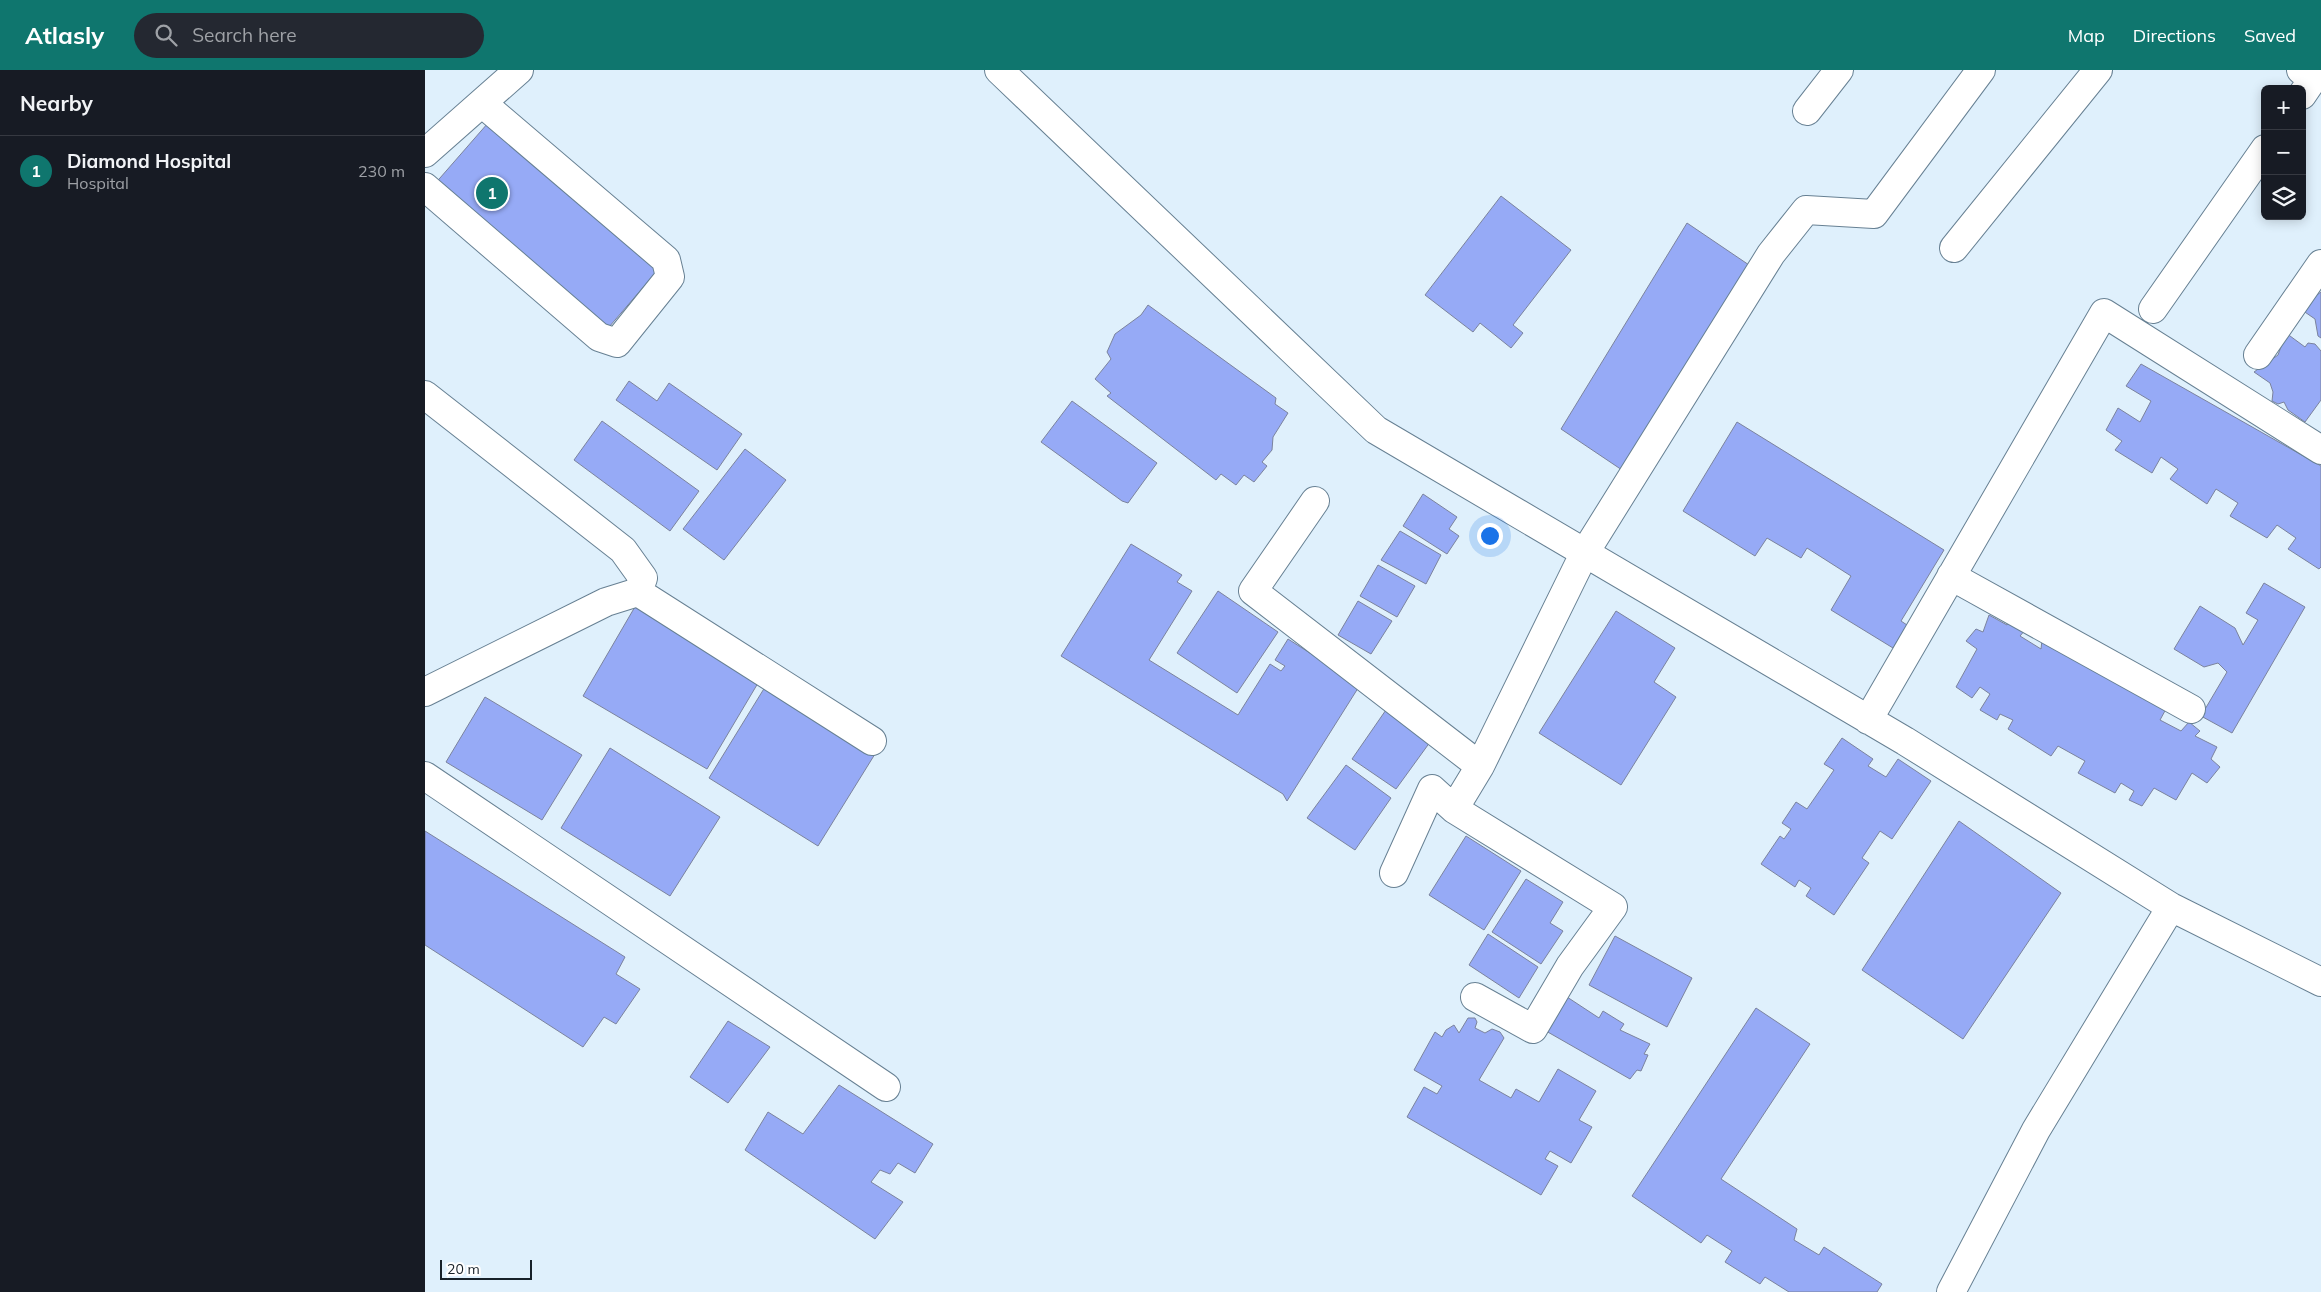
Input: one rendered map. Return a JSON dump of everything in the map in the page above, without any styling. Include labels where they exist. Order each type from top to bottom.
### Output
[{"type":"street","points":[[425,177],[485,106],[519,70]]},
{"type":"street","points":[[999,70],[1376,430],[1868,720],[2171,907],[2321,982]]},
{"type":"street","points":[[1807,111],[1839,70]]},
{"type":"street","points":[[1454,809],[1480,766],[1584,554],[1771,254],[1806,210],[1874,214],[1981,70]]},
{"type":"street","points":[[1954,248],[2097,70]]},
{"type":"street","points":[[425,153],[485,106]]},
{"type":"street","points":[[425,187],[599,337],[617,343],[671,277],[665,260],[485,106]]},
{"type":"street","points":[[2153,309],[2261,155]]},
{"type":"street","points":[[2258,355],[2321,264]]},
{"type":"street","points":[[1868,720],[2104,313],[2321,450]]},
{"type":"street","points":[[425,395],[623,550],[643,578],[638,592]]},
{"type":"street","points":[[1315,500],[1253,591],[1480,766]]},
{"type":"street","points":[[1951,576],[2191,709]]},
{"type":"street","points":[[425,692],[606,602],[638,592],[872,741]]},
{"type":"street","points":[[425,776],[886,1087]]},
{"type":"street","points":[[1394,873],[1432,790],[1454,809],[1613,907],[1570,966],[1533,1028],[1475,997]]},
{"type":"street","points":[[1951,1292],[2037,1130],[2171,907]]},
{"type":"building","points":[[488,123],[658,270],[603,334],[433,186]]},
{"type":"building","points":[[1501,196],[1571,250],[1513,325],[1523,333],[1511,348],[1480,323],[1473,332],[1425,295]]},
{"type":"building","points":[[1687,223],[1752,267],[1625,472],[1561,429]]},
{"type":"building","points":[[2321,292],[2321,338],[2318,336],[2315,319],[2299,308]]},
{"type":"building","points":[[1148,305],[1276,398],[1275,404],[1288,413],[1273,437],[1272,450],[1262,462],[1267,466],[1254,482],[1244,475],[1236,485],[1221,474],[1216,480],[1107,396],[1111,393],[1095,379],[1111,359],[1107,352],[1115,334],[1141,315]]},
{"type":"building","points":[[2286,333],[2305,347],[2308,343],[2315,344],[2321,351],[2321,400],[2305,422],[2288,410],[2284,402],[2278,404],[2272,401],[2273,392],[2270,383],[2254,372],[2278,355]]},
{"type":"building","points":[[2141,364],[2321,466],[2321,567],[2319,569],[2288,549],[2296,538],[2277,525],[2267,538],[2230,516],[2238,503],[2216,489],[2207,504],[2170,479],[2178,469],[2161,457],[2152,473],[2115,450],[2122,441],[2106,430],[2118,408],[2140,422],[2151,401],[2126,386]]},
{"type":"building","points":[[629,381],[657,401],[669,383],[742,434],[717,470],[616,400]]},
{"type":"building","points":[[1072,401],[1157,463],[1128,503],[1122,501],[1041,442]]},
{"type":"building","points":[[602,421],[699,491],[670,531],[574,460]]},
{"type":"building","points":[[1737,422],[1944,550],[1901,621],[1907,625],[1893,648],[1831,610],[1851,576],[1807,548],[1801,558],[1767,538],[1755,556],[1683,511]]},
{"type":"building","points":[[745,449],[786,480],[724,560],[683,529]]},
{"type":"building","points":[[1423,494],[1457,517],[1449,529],[1459,536],[1447,554],[1403,526]]},
{"type":"building","points":[[1400,531],[1441,555],[1426,584],[1381,560]]},
{"type":"building","points":[[1131,544],[1182,575],[1177,582],[1192,591],[1149,660],[1238,715],[1270,664],[1281,671],[1285,666],[1275,660],[1288,639],[1360,685],[1287,801],[1283,794],[1061,656]]},
{"type":"building","points":[[1378,565],[1415,586],[1397,617],[1360,596]]},
{"type":"building","points":[[2264,583],[2305,607],[2232,733],[2201,716],[2227,672],[2218,663],[2204,667],[2174,649],[2200,606],[2235,628],[2243,645],[2258,620],[2246,613]]},
{"type":"building","points":[[1218,591],[1278,632],[1237,693],[1177,653]]},
{"type":"building","points":[[1358,601],[1392,621],[1371,654],[1338,635]]},
{"type":"building","points":[[636,605],[761,678],[707,769],[583,696]]},
{"type":"building","points":[[1616,611],[1675,648],[1654,682],[1676,697],[1621,785],[1539,733]]},
{"type":"building","points":[[1989,615],[2007,625],[2012,618],[2026,629],[2020,636],[2041,649],[2042,640],[2166,709],[2160,720],[2181,731],[2189,722],[2200,731],[2195,736],[2217,747],[2211,759],[2220,767],[2207,783],[2192,773],[2176,800],[2154,788],[2142,806],[2129,800],[2134,791],[2121,783],[2115,793],[2078,773],[2085,761],[2058,746],[2051,756],[2008,729],[2013,720],[2000,714],[1997,720],[1980,710],[1990,694],[1980,687],[1972,698],[1956,687],[1977,649],[1966,641],[1976,629],[1983,632]]},
{"type":"building","points":[[765,687],[875,754],[818,846],[709,778]]},
{"type":"building","points":[[485,697],[582,755],[542,820],[446,762]]},
{"type":"building","points":[[1388,707],[1433,738],[1396,789],[1352,759]]},
{"type":"building","points":[[1842,738],[1873,759],[1868,766],[1886,777],[1898,759],[1931,781],[1892,839],[1880,831],[1862,858],[1869,863],[1834,915],[1806,896],[1811,888],[1799,880],[1795,887],[1761,864],[1780,836],[1784,839],[1791,829],[1782,823],[1796,802],[1807,809],[1834,770],[1824,764]]},
{"type":"building","points":[[610,748],[720,817],[670,896],[561,828]]},
{"type":"building","points":[[1346,765],[1391,798],[1355,850],[1307,818]]},
{"type":"building","points":[[1959,821],[2061,893],[1963,1039],[1862,970]]},
{"type":"building","points":[[425,831],[625,957],[616,974],[640,989],[616,1024],[604,1017],[583,1047],[425,945]]},
{"type":"building","points":[[1466,836],[1521,871],[1484,930],[1429,895]]},
{"type":"building","points":[[1526,879],[1563,902],[1550,923],[1563,931],[1541,964],[1492,932]]},
{"type":"building","points":[[1488,934],[1538,967],[1519,998],[1469,965]]},
{"type":"building","points":[[1615,936],[1692,978],[1667,1027],[1589,985]]},
{"type":"building","points":[[1564,995],[1599,1018],[1603,1011],[1624,1024],[1620,1030],[1650,1044],[1644,1054],[1648,1055],[1641,1071],[1637,1070],[1630,1079],[1546,1031]]},
{"type":"building","points":[[1756,1008],[1810,1044],[1721,1179],[1797,1229],[1794,1240],[1819,1255],[1824,1247],[1882,1284],[1877,1292],[1789,1292],[1765,1277],[1760,1284],[1725,1262],[1732,1251],[1707,1235],[1701,1243],[1632,1196]]},
{"type":"building","points":[[1468,1018],[1475,1018],[1477,1022],[1475,1028],[1485,1033],[1492,1029],[1500,1032],[1504,1038],[1479,1080],[1511,1098],[1516,1089],[1539,1102],[1558,1069],[1596,1091],[1579,1120],[1592,1127],[1571,1163],[1550,1151],[1545,1159],[1558,1166],[1541,1195],[1407,1117],[1424,1087],[1437,1094],[1442,1086],[1414,1070],[1435,1032],[1442,1037],[1446,1030],[1454,1025],[1459,1033]]},
{"type":"building","points":[[728,1021],[770,1047],[728,1103],[690,1077]]},
{"type":"building","points":[[839,1085],[933,1144],[915,1173],[898,1163],[890,1174],[880,1170],[871,1182],[903,1202],[875,1239],[745,1150],[768,1112],[803,1134]]},
{"type":"place","name":"Diamond Hospital","points":[[492,193]]}]
